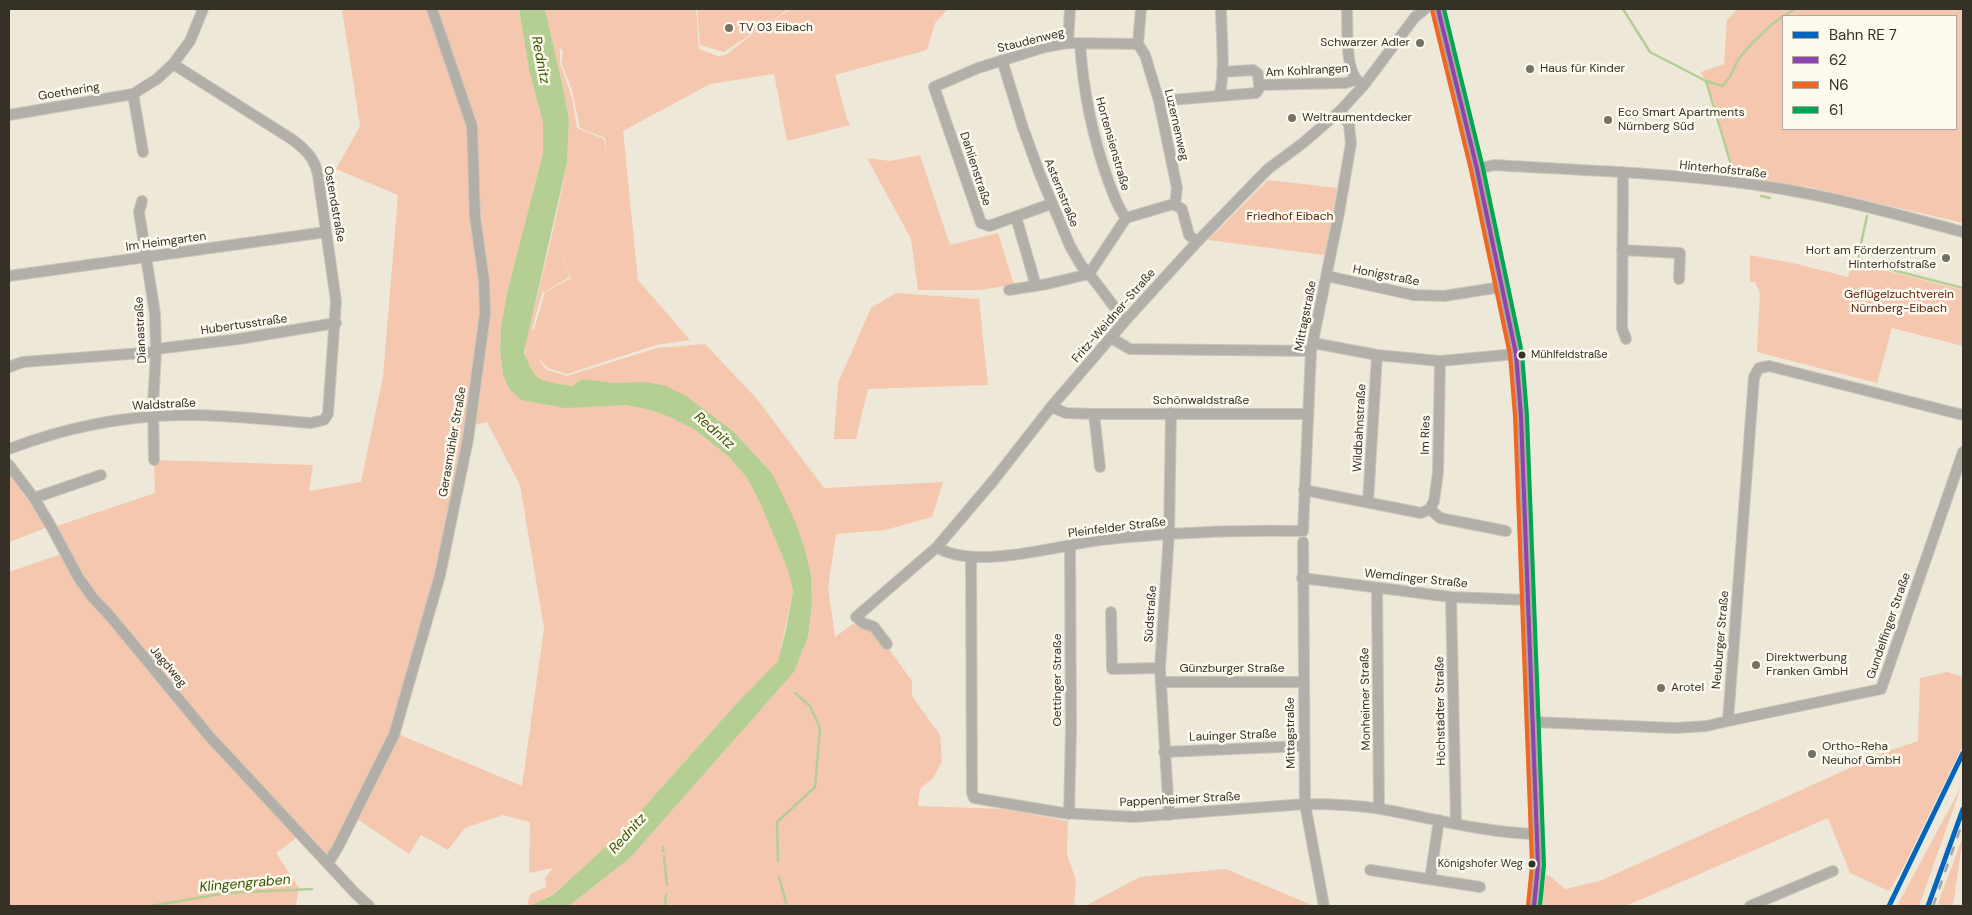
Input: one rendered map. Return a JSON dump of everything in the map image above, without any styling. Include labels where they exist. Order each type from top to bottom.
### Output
[{"type":"main road","points":[[1438,9],[1477,169],[1516,354],[1521,410],[1537,834],[1538,865],[1534,906]]},
{"type":"street","name":"Goethering","points":[[9,115],[133,94],[157,79],[173,64],[190,41],[202,9]]},
{"type":"street","name":"Gerasmühler Straße","points":[[328,863],[338,847],[394,735],[440,575],[468,439],[485,314],[484,281],[474,217],[472,126],[432,9]]},
{"type":"street","points":[[1068,43],[1070,9]]},
{"type":"street","name":"Luzernenweg","points":[[1141,9],[1138,44],[1145,55],[1159,101],[1177,188],[1175,205]]},
{"type":"street","points":[[1219,96],[1222,88],[1220,9]]},
{"type":"street","points":[[1347,9],[1350,68],[1360,83]]},
{"type":"street","name":"Fritz-Weidner-Straße","points":[[887,644],[874,628],[856,617],[937,547],[993,481],[1051,407],[1125,321],[1197,242],[1268,170],[1339,112],[1360,83],[1415,17],[1425,9]]},
{"type":"street","name":"Staudenweg","points":[[934,88],[1002,60],[1068,43],[1138,44]]},
{"type":"street","name":"Hortensienstraße","points":[[1080,43],[1085,92],[1093,131],[1116,200],[1126,218]]},
{"type":"street","name":"Asternstraße","points":[[1002,60],[1023,128],[1051,204],[1070,246],[1081,265],[1125,321]]},
{"type":"street","name":"Ostendstraße","points":[[173,64],[306,150],[317,169],[335,291],[336,323],[329,409],[324,420]]},
{"type":"street","name":"Am Kohlrangen","points":[[1159,101],[1256,93],[1259,90],[1258,74],[1253,70],[1222,72]]},
{"type":"street","name":"Am Kohlrangen","points":[[1259,85],[1360,83]]},
{"type":"street","name":"Dahlienstraße","points":[[934,88],[978,220],[983,225],[989,226],[1051,204]]},
{"type":"street","points":[[133,94],[143,152]]},
{"type":"street","name":"Mittagstraße","points":[[1303,531],[1312,347],[1350,143],[1349,125],[1346,118],[1339,112]]},
{"type":"street","name":"Hinterhofstraße","points":[[1477,169],[1494,165],[1623,172],[1725,181],[1807,193],[1963,232]]},
{"type":"street","points":[[1623,172],[1622,328],[1626,339]]},
{"type":"street","name":"Dianastraße","points":[[142,201],[139,212],[154,314],[156,350],[154,460]]},
{"type":"street","points":[[1009,290],[1078,278],[1089,274],[1126,218],[1170,205],[1175,205],[1182,209],[1189,235],[1197,242]]},
{"type":"street","points":[[1016,217],[1036,286]]},
{"type":"street","name":"Im Heimgarten","points":[[9,276],[326,232]]},
{"type":"street","points":[[1622,250],[1680,253],[1679,279]]},
{"type":"street","name":"Honigstraße","points":[[1326,276],[1413,295],[1444,296],[1502,287]]},
{"type":"street","name":"Hubertusstraße","points":[[9,367],[23,362],[156,350],[248,338],[336,323]]},
{"type":"street","points":[[1111,338],[1130,350],[1312,347],[1440,360],[1516,354]]},
{"type":"street","name":"Wildbahnstraße","points":[[1368,502],[1377,355]]},
{"type":"street","name":"Im Ries","points":[[1430,510],[1434,501],[1438,472],[1440,360]]},
{"type":"street","name":"Neuburger Straße","points":[[1728,721],[1754,377],[1759,368],[1769,366],[1963,415]]},
{"type":"street","name":"Schönwaldstraße","points":[[1051,407],[1066,413],[1094,414],[1308,414]]},
{"type":"street","name":"Südstraße","points":[[1169,815],[1160,668],[1169,534],[1171,413]]},
{"type":"street","points":[[1094,414],[1100,468]]},
{"type":"street","name":"Waldstraße","points":[[9,449],[50,434],[78,427],[154,416],[209,415],[311,423],[324,420]]},
{"type":"street","name":"Gundelfinger Straße","points":[[1728,721],[1881,689],[1963,452]]},
{"type":"street","name":"Jagdweg","points":[[9,465],[34,498],[78,577],[93,598],[110,616],[210,738],[369,906]]},
{"type":"street","points":[[34,498],[101,475]]},
{"type":"street","points":[[1304,490],[1421,513],[1430,510],[1440,518],[1506,531]]},
{"type":"street","name":"Pleinfelder Straße","points":[[937,547],[944,552],[971,557],[1036,552],[1094,541],[1169,534],[1236,530],[1303,531]]},
{"type":"street","name":"Mittagstraße","points":[[1303,542],[1304,804],[1324,906]]},
{"type":"street","name":"Oettinger Straße","points":[[1069,814],[1071,728],[1070,546]]},
{"type":"street","name":"Pappenheimer Straße","points":[[971,557],[972,793],[974,798],[1069,814],[1134,817],[1325,804],[1379,809],[1456,823],[1537,834]]},
{"type":"street","name":"Wemdinger Straße","points":[[1302,578],[1452,597],[1528,600]]},
{"type":"street","name":"Monheimer Straße","points":[[1377,588],[1379,809]]},
{"type":"street","name":"Höchstädter Straße","points":[[1452,597],[1456,823]]},
{"type":"street","points":[[1111,612],[1112,669],[1160,668]]},
{"type":"street","name":"Günzburger Straße","points":[[1161,682],[1303,682]]},
{"type":"street","points":[[1533,722],[1675,728],[1707,726],[1728,721]]},
{"type":"street","name":"Lauinger Straße","points":[[1164,752],[1303,746]]},
{"type":"street","points":[[1430,880],[1438,820]]},
{"type":"street","points":[[1370,870],[1480,887]]},
{"type":"street","points":[[1750,906],[1833,870]]},
{"type":"green space","points":[[342,9],[519,9],[529,70],[543,123],[543,153],[507,293],[501,327],[500,351],[503,375],[509,389],[521,400],[625,405],[651,410],[695,430],[729,457],[747,478],[761,505],[788,570],[793,591],[778,661],[736,704],[621,833],[552,895],[529,906],[527,906],[530,894],[546,887],[545,878],[553,868],[529,873],[530,822],[503,815],[465,828],[448,850],[421,835],[409,854],[357,819],[327,861],[299,836],[276,853],[299,888],[296,906],[9,906],[9,572],[61,554],[75,582],[121,624],[85,579],[57,526],[155,493],[154,460],[313,465],[309,491],[361,482],[383,377],[398,195],[336,169],[360,126]],"holes":[[[487,422],[520,485],[544,628],[522,786],[398,734],[436,578],[467,427]]]},
{"type":"green space","points":[[545,9],[696,9],[699,49],[718,56],[726,55],[755,32],[791,9],[948,9],[935,23],[927,50],[835,75],[850,125],[787,141],[774,74],[710,84],[623,131],[638,280],[690,340],[656,345],[567,374],[548,368],[541,361],[547,350],[540,362],[547,370],[567,376],[657,348],[705,344],[757,399],[824,488],[943,482],[932,517],[885,530],[836,534],[828,587],[835,637],[853,624],[879,635],[912,681],[912,696],[940,735],[942,761],[933,778],[920,789],[918,806],[1004,809],[1068,821],[1067,855],[1076,880],[1074,906],[569,906],[630,858],[794,672],[808,637],[812,603],[811,576],[770,471],[733,431],[686,396],[582,379],[572,386],[551,383],[540,380],[529,369],[526,357],[526,341],[554,227],[567,163],[569,120]],"holes":[[[560,47],[563,52],[561,62],[572,90],[580,128],[605,138],[607,154],[604,139],[577,128],[572,98],[560,63]],[[558,247],[571,278],[545,292],[534,330],[532,329],[542,293],[570,277]]]},
{"type":"green space","name":"TV 03 Eibach","points":[[697,9],[789,9],[724,52],[700,45]]},
{"type":"green space","points":[[1738,9],[1963,9],[1963,223],[1809,187],[1735,179],[1713,98],[1701,72],[1724,64],[1727,20]]},
{"type":"green space","points":[[920,155],[950,245],[998,233],[1014,285],[979,290],[918,290],[911,239],[867,158],[890,161]]},
{"type":"green space","name":"Friedhof Eibach","points":[[1268,180],[1337,188],[1325,255],[1208,240]]},
{"type":"green space","name":"Geflügelzuchtverein Nürnberg-Eibach","points":[[1750,255],[1797,264],[1848,277],[1852,262],[1963,290],[1963,346],[1892,328],[1877,383],[1757,352],[1760,293],[1755,282],[1750,282]]},
{"type":"green space","points":[[896,293],[979,299],[988,385],[868,389],[856,439],[834,439],[838,383],[871,308]]},
{"type":"green space","points":[[9,475],[48,527],[9,542]]},
{"type":"green space","points":[[1947,672],[1963,677],[1963,745],[1903,868],[1889,891],[1850,873],[1828,818],[1626,906],[1543,906],[1542,889],[1544,874],[1550,876],[1565,889],[1600,881],[1883,753],[1918,741],[1920,678]]},
{"type":"green space","points":[[1961,787],[1919,906],[1897,906]]},
{"type":"green space","points":[[1963,837],[1953,906],[1937,906]]},
{"type":"green space","points":[[1226,869],[1314,906],[1085,906],[1140,877]]},
{"type":"water","name":"Rednitz","points":[[519,9],[545,9],[569,120],[567,163],[524,352],[528,363],[536,376],[553,383],[572,386],[582,379],[614,383],[646,382],[666,386],[686,396],[733,431],[770,471],[775,479],[795,521],[804,546],[811,576],[812,603],[808,637],[794,672],[630,858],[569,906],[529,906],[553,895],[621,833],[736,704],[778,661],[793,591],[788,570],[761,505],[747,478],[729,457],[695,430],[651,410],[625,405],[565,408],[521,400],[509,389],[503,375],[500,351],[501,327],[507,293],[543,153],[543,123],[529,70]]},
{"type":"waterway","points":[[1623,9],[1650,52],[1706,81],[1722,86],[1728,80],[1738,60],[1747,49],[1782,17]]},
{"type":"waterway","points":[[1786,15],[1795,9]]},
{"type":"waterway","points":[[1706,81],[1732,168]]},
{"type":"waterway","points":[[1761,196],[1770,198]]},
{"type":"waterway","points":[[1857,262],[1867,216]]},
{"type":"waterway","points":[[1865,263],[1963,288]]},
{"type":"waterway","points":[[778,861],[777,822],[815,787],[820,728],[810,706],[795,693]]},
{"type":"waterway","points":[[664,856],[667,885]]},
{"type":"waterway","points":[[779,877],[787,906]]},
{"type":"waterway","name":"Klingengraben","points":[[151,906],[226,893],[312,889]]},
{"type":"waterway","points":[[665,906],[666,894]]},
{"type":"railway","points":[[1933,906],[1963,821]]},
{"type":"transit line","name":"62","points":[[1438,9],[1477,169],[1516,354],[1521,416],[1538,865],[1534,906]]},
{"type":"transit line","name":"61","points":[[1444,9],[1483,168],[1522,353],[1527,416],[1544,865],[1540,906]]},
{"type":"transit line","name":"N6","points":[[1432,10],[1471,170],[1510,355],[1515,416],[1532,865],[1528,905]]},
{"type":"transit line","points":[[1889,906],[1963,753]]},
{"type":"transit line","points":[[1928,906],[1963,809]]},
{"type":"place","name":"TV 03 Eibach","points":[[729,28]]},
{"type":"place","name":"Schwarzer Adler","points":[[1420,43]]},
{"type":"place","name":"Haus für Kinder","points":[[1530,69]]},
{"type":"place","name":"Weltraumentdecker","points":[[1292,118]]},
{"type":"place","name":"Eco Smart Apartments Nürnberg Süd","points":[[1608,120]]},
{"type":"place","name":"Hort am Förderzentrum Hinterhofstraße","points":[[1946,258]]},
{"type":"place","name":"Mühlfeldstraße","points":[[1522,355]]},
{"type":"place","name":"Direktwerbung Franken GmbH","points":[[1756,665]]},
{"type":"place","name":"Arotel","points":[[1661,688]]},
{"type":"place","name":"Ortho-Reha Neuhof GmbH","points":[[1812,754]]},
{"type":"place","name":"Königshofer Weg","points":[[1532,864]]}]
